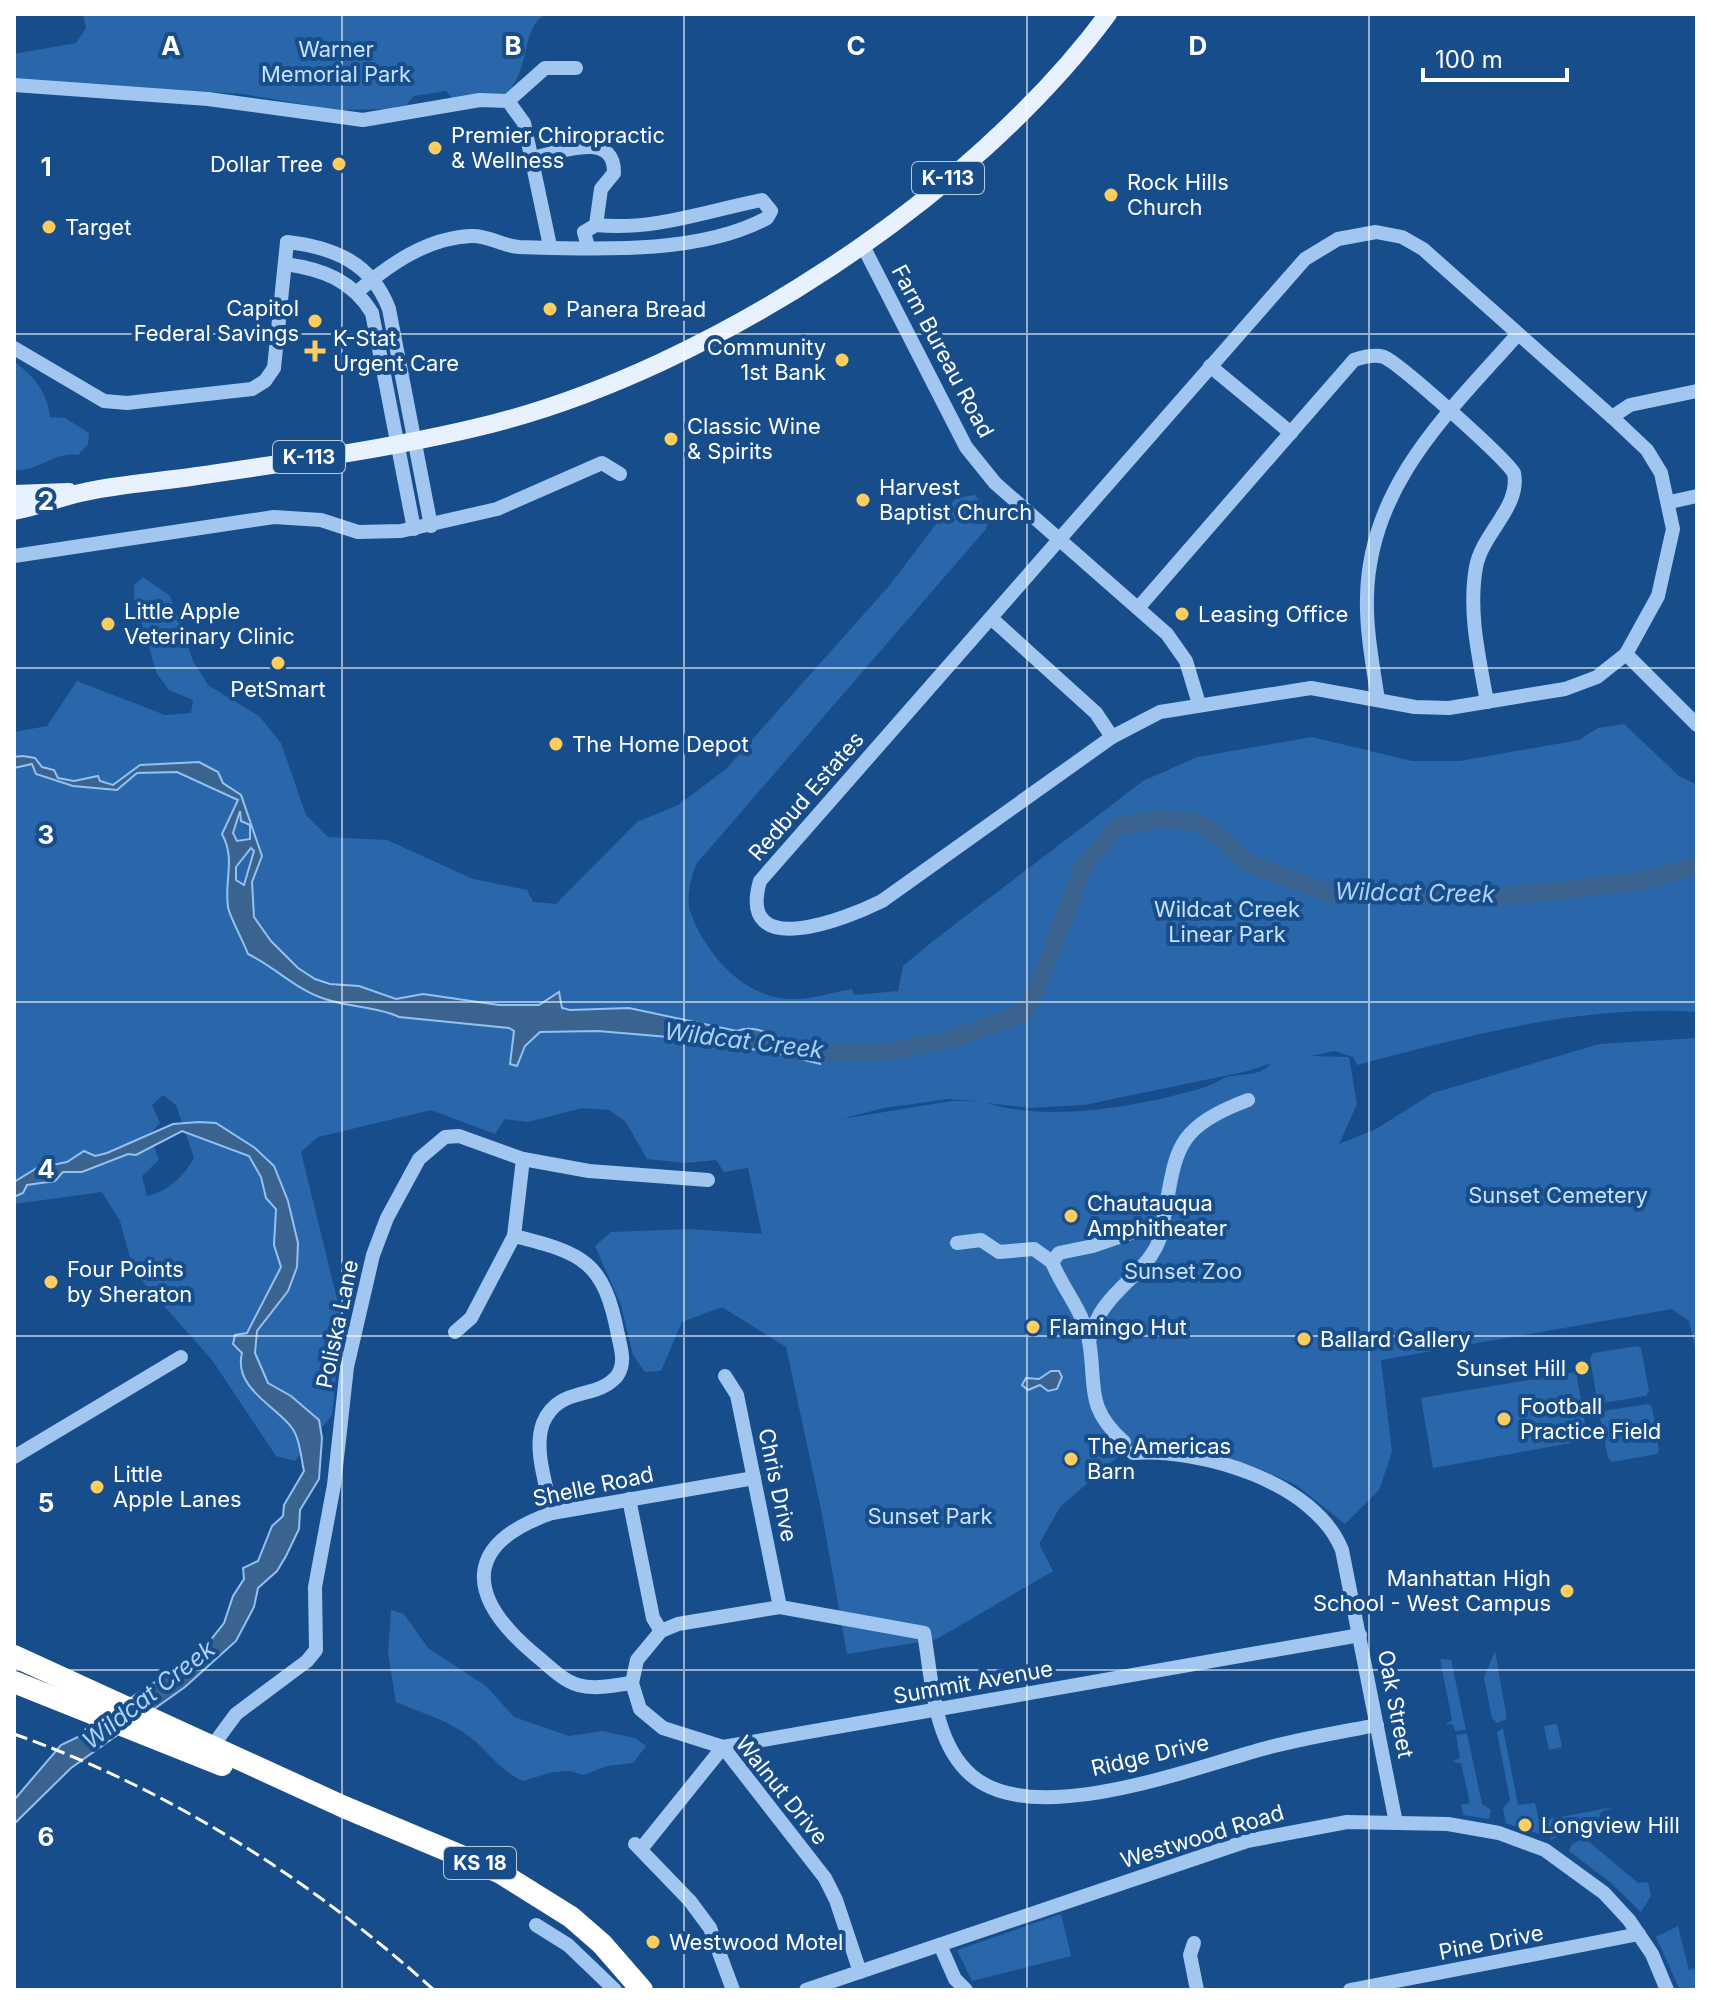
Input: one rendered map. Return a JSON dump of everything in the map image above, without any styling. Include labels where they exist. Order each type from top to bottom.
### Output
[{"type":"highway","name":"KS 18","points":[[14,1656],[84,1699],[208,1752],[298,1796],[344,1807],[499,1872],[535,1891],[602,1944],[642,1990]]},
{"type":"highway","name":"KS 18","points":[[14,1682],[84,1699]]},
{"type":"main road","name":"K-113","points":[[14,511],[80,493],[406,441],[492,424],[583,393],[681,352],[808,283],[863,246],[973,158],[1080,51],[1108,14]]},
{"type":"main road","name":"K-113","points":[[14,494],[80,493]]},
{"type":"street","points":[[14,85],[208,99],[363,120],[480,100],[508,101],[545,68],[576,68]]},
{"type":"street","points":[[508,101],[524,123],[550,246]]},
{"type":"street","points":[[532,158],[589,146],[605,148],[610,153],[614,173],[601,189],[596,225]]},
{"type":"street","points":[[357,292],[412,252],[469,236],[514,247],[550,246],[588,247],[636,247],[701,239],[754,225],[767,218],[771,211],[762,200],[689,219],[616,227],[596,225],[584,232],[588,247]]},
{"type":"street","name":"Redbud Estates","points":[[1362,233],[1402,237],[1423,249],[1612,417],[1654,460],[1670,502],[1673,529],[1658,596],[1626,654],[1597,677],[1565,689],[1449,708],[1311,688],[1160,712],[1112,737],[882,901],[850,918],[818,926],[786,930],[770,926],[760,915],[755,898],[760,881],[1058,538],[1305,259],[1326,244],[1362,233]]},
{"type":"street","points":[[14,348],[104,401],[127,403],[252,389],[265,381],[274,368],[287,242],[333,251],[354,262],[373,278],[385,298],[393,323],[414,529]]},
{"type":"street","name":"Farm Bureau Road","points":[[863,246],[966,447],[995,483],[1058,538]]},
{"type":"street","points":[[285,264],[322,271],[357,292],[372,313],[431,526]]},
{"type":"street","points":[[1378,700],[1367,615],[1372,548],[1386,503],[1407,463],[1518,334]]},
{"type":"street","points":[[1139,607],[1354,360],[1368,356],[1385,357],[1509,466],[1516,483],[1511,500],[1486,537],[1476,564],[1472,600],[1487,702]]},
{"type":"street","points":[[1210,366],[1291,433]]},
{"type":"street","points":[[1612,417],[1630,405],[1697,391]]},
{"type":"street","points":[[14,556],[274,517],[301,517],[381,534],[431,526],[497,509],[602,463],[620,474]]},
{"type":"street","points":[[1670,502],[1697,496]]},
{"type":"street","points":[[1058,538],[1167,634],[1186,661],[1199,704]]},
{"type":"street","points":[[991,618],[1096,713],[1112,737]]},
{"type":"street","points":[[1626,654],[1697,725]]},
{"type":"street","points":[[1089,1341],[1106,1305],[1146,1264],[1162,1239],[1180,1143],[1190,1132],[1248,1100]]},
{"type":"street","name":"Poliska Lane","points":[[208,1752],[236,1714],[307,1661],[316,1650],[315,1587],[334,1485],[347,1367],[373,1255],[419,1159],[445,1137],[459,1136],[523,1159],[589,1171],[708,1180]]},
{"type":"street","points":[[455,1332],[471,1318],[514,1236],[523,1159]]},
{"type":"street","points":[[1052,1262],[1059,1253],[1093,1246],[1163,1222]]},
{"type":"street","points":[[514,1236],[578,1255],[594,1271],[612,1300],[623,1359],[616,1376],[607,1385],[574,1394],[548,1413],[541,1428],[540,1454],[552,1513]]},
{"type":"street","points":[[957,1243],[981,1240],[999,1252],[1034,1249],[1052,1262],[1089,1341]]},
{"type":"street","name":"Oak Street","points":[[1089,1341],[1090,1379],[1095,1401],[1106,1425],[1129,1448],[1242,1471],[1286,1489],[1317,1511],[1342,1550],[1396,1823]]},
{"type":"street","points":[[14,1457],[181,1357]]},
{"type":"street","name":"Chris Drive","points":[[725,1376],[737,1395],[780,1607]]},
{"type":"street","name":"Shelle Road","points":[[632,1683],[591,1687],[563,1678],[503,1623],[484,1590],[484,1567],[491,1548],[525,1522],[552,1513],[754,1478]]},
{"type":"street","points":[[629,1499],[653,1618],[661,1631],[637,1660],[632,1683]]},
{"type":"street","name":"Ridge Drive","points":[[661,1631],[678,1624],[780,1607],[924,1633],[946,1739],[970,1774],[1012,1796],[1035,1797],[1134,1786],[1271,1746],[1377,1725]]},
{"type":"street","name":"Summit Avenue","points":[[723,1747],[1360,1635]]},
{"type":"street","name":"Walnut Drive","points":[[632,1683],[640,1709],[649,1720],[663,1728],[723,1747],[825,1878],[836,1900],[860,1972]]},
{"type":"street","points":[[723,1747],[637,1846],[690,1901],[710,1928],[733,1990]]},
{"type":"street","name":"Westwood Road","points":[[806,1990],[1247,1841],[1347,1822],[1448,1824],[1499,1833],[1545,1850],[1604,1893],[1639,1934],[1667,1990]]},
{"type":"street","points":[[536,1925],[568,1945],[615,1990]]},
{"type":"street","name":"Pine Drive","points":[[1350,1990],[1639,1934]]},
{"type":"street","points":[[1194,1943],[1190,1955],[1197,1990]]},
{"type":"street","points":[[940,1945],[955,1979],[966,1990]]},
{"type":"street","points":[[1450,1973],[1453,1990]]},
{"type":"green space","name":"Warner Memorial Park","points":[[83,14],[546,14],[532,29],[519,74],[504,96],[452,98],[446,91],[414,96],[406,105],[385,109],[336,110],[243,94],[14,80],[14,54],[76,43],[86,28]]},
{"type":"green space","points":[[14,361],[38,385],[50,417],[65,418],[89,433],[88,444],[78,455],[61,456],[30,468],[14,470]]},
{"type":"green space","points":[[975,495],[990,514],[986,529],[697,863],[690,887],[690,911],[696,927],[716,957],[742,982],[774,997],[806,998],[852,989],[854,995],[898,991],[903,966],[933,941],[1143,781],[1197,757],[1312,737],[1412,761],[1460,761],[1579,740],[1598,728],[1624,724],[1679,776],[1697,785],[1697,1012],[1611,1013],[1568,1018],[1483,1033],[1357,1065],[1353,1057],[1335,1051],[1310,1056],[1349,1057],[1357,1104],[1339,1144],[1376,1129],[1433,1093],[1599,1044],[1697,1038],[1697,1357],[1689,1321],[1672,1309],[1381,1360],[1392,1452],[1379,1490],[1345,1524],[1296,1485],[1255,1467],[1207,1453],[1148,1444],[1121,1454],[1060,1507],[1039,1544],[1053,1571],[937,1639],[847,1654],[822,1514],[786,1347],[722,1307],[682,1322],[661,1371],[645,1372],[633,1355],[621,1305],[595,1246],[611,1232],[690,1229],[762,1234],[748,1168],[724,1172],[716,1160],[686,1163],[647,1159],[626,1122],[609,1110],[582,1108],[528,1122],[505,1119],[495,1134],[431,1110],[318,1137],[301,1152],[342,1319],[332,1415],[295,1461],[276,1456],[212,1360],[134,1272],[120,1221],[102,1192],[14,1204],[14,732],[47,726],[77,681],[165,715],[191,713],[193,700],[169,690],[157,674],[134,598],[134,585],[143,577],[170,596],[193,661],[208,685],[259,716],[281,743],[306,815],[328,837],[387,840],[473,879],[527,890],[533,902],[556,904],[637,822],[678,805],[726,769],[889,586],[956,498]],"holes":[[[1272,1063],[1257,1073],[1227,1077],[1181,1094],[1125,1106],[1038,1112],[987,1103],[1030,1108],[1084,1105],[1248,1071]],[[163,1095],[176,1105],[194,1158],[175,1182],[147,1196],[142,1176],[159,1160],[150,1134],[160,1123],[152,1105]],[[948,1099],[977,1101],[952,1101],[841,1119],[884,1108]]]},
{"type":"green space","points":[[1641,1348],[1649,1391],[1646,1396],[1602,1403],[1597,1400],[1590,1358],[1593,1353]]},
{"type":"green space","name":"Football Practice Field","points":[[1576,1372],[1588,1440],[1433,1468],[1421,1398]]},
{"type":"green space","points":[[1648,1404],[1652,1407],[1659,1450],[1657,1454],[1612,1462],[1608,1458],[1600,1416],[1603,1411]]},
{"type":"green space","points":[[391,1610],[404,1614],[428,1648],[486,1686],[514,1717],[569,1736],[602,1731],[635,1738],[646,1746],[633,1763],[607,1766],[584,1775],[570,1771],[553,1772],[523,1781],[515,1777],[462,1731],[396,1702],[388,1653]]},
{"type":"green space","points":[[1495,1651],[1507,1719],[1497,1723],[1492,1718],[1484,1678]]},
{"type":"green space","points":[[1440,1659],[1451,1660],[1466,1730],[1455,1731],[1453,1724],[1445,1725],[1452,1720]]},
{"type":"green space","points":[[1557,1724],[1562,1747],[1549,1750],[1544,1726]]},
{"type":"green space","points":[[1503,1728],[1518,1805],[1535,1803],[1542,1835],[1506,1823],[1503,1808],[1510,1800],[1497,1732]]},
{"type":"green space","points":[[1467,1733],[1482,1804],[1491,1810],[1489,1819],[1463,1815],[1461,1805],[1470,1803],[1461,1763],[1452,1762],[1460,1758],[1456,1735]]},
{"type":"green space","points":[[1614,1807],[1601,1812],[1598,1821],[1584,1822],[1551,1840],[1544,1820]]},
{"type":"green space","points":[[1589,1836],[1587,1840],[1638,1883],[1648,1882],[1651,1896],[1641,1912],[1611,1883],[1569,1851],[1572,1844]]},
{"type":"green space","points":[[1061,1914],[1071,1956],[972,1981],[957,1950]]},
{"type":"green space","points":[[1678,1926],[1689,1970],[1694,1968],[1697,1990],[1680,1990],[1656,1937]]},
{"type":"water","points":[[14,757],[35,758],[42,767],[54,770],[58,778],[74,781],[98,776],[100,781],[113,785],[140,765],[199,762],[218,772],[223,783],[241,795],[262,856],[252,882],[254,917],[271,941],[298,968],[315,979],[330,984],[359,986],[396,999],[423,994],[499,1005],[539,1005],[559,992],[562,1008],[570,1010],[629,1008],[737,1031],[766,1032],[797,1044],[817,1047],[820,1064],[764,1050],[709,1047],[692,1039],[598,1031],[540,1032],[525,1046],[517,1066],[510,1064],[514,1031],[509,1028],[399,1017],[314,995],[248,954],[231,916],[227,897],[229,861],[222,834],[238,800],[177,772],[137,773],[117,790],[73,786],[36,774],[32,764],[14,768]],"holes":[[[240,811],[241,821],[250,825],[250,839],[237,841],[233,833]],[[251,848],[254,851],[244,885],[236,880],[236,867]]]},
{"type":"water","points":[[216,1123],[255,1148],[274,1166],[288,1201],[298,1243],[297,1267],[288,1291],[257,1331],[255,1353],[268,1383],[291,1396],[319,1420],[322,1438],[319,1479],[300,1510],[299,1529],[286,1556],[277,1571],[258,1588],[254,1607],[236,1641],[185,1687],[71,1768],[14,1824],[14,1800],[61,1745],[78,1737],[92,1723],[181,1665],[209,1642],[224,1623],[233,1596],[244,1579],[243,1568],[258,1561],[272,1526],[283,1516],[284,1505],[304,1471],[295,1432],[250,1386],[241,1365],[242,1353],[233,1344],[235,1335],[247,1333],[281,1267],[274,1245],[276,1209],[266,1198],[261,1177],[249,1156],[182,1131],[136,1155],[128,1154],[82,1172],[63,1172],[55,1181],[27,1185],[23,1193],[14,1197],[14,1182],[37,1168],[67,1162],[84,1151],[95,1156],[107,1153],[173,1124]]},
{"type":"water","points":[[1051,1371],[1059,1371],[1062,1377],[1057,1389],[1048,1391],[1040,1385],[1028,1390],[1022,1385],[1026,1378],[1039,1379]]},
{"type":"waterway","name":"Wildcat Creek","points":[[795,1051],[879,1053],[953,1039],[1024,1012],[1040,981],[1083,867],[1118,826],[1160,819],[1190,821],[1211,829],[1249,864],[1331,894],[1504,896],[1637,882],[1697,866]]},
{"type":"railway","points":[[14,1734],[128,1782],[236,1841],[338,1911],[434,1990]]},
{"type":"place","name":"Premier Chiropractic & Wellness","points":[[435,148]]},
{"type":"place","name":"Dollar Tree","points":[[339,164]]},
{"type":"place","name":"Rock Hills Church","points":[[1111,195]]},
{"type":"place","name":"Target","points":[[49,227]]},
{"type":"place","name":"Panera Bread","points":[[550,309]]},
{"type":"place","name":"Capitol Federal Savings","points":[[315,321]]},
{"type":"place","name":"K-Stat Urgent Care","points":[[315,351]]},
{"type":"place","name":"Community 1st Bank","points":[[842,360]]},
{"type":"place","name":"Classic Wine & Spirits","points":[[671,439]]},
{"type":"place","name":"Harvest Baptist Church","points":[[863,500]]},
{"type":"place","name":"Leasing Office","points":[[1182,614]]},
{"type":"place","name":"Little Apple Veterinary Clinic","points":[[108,624]]},
{"type":"place","name":"PetSmart","points":[[278,663]]},
{"type":"place","name":"The Home Depot","points":[[556,744]]},
{"type":"place","name":"Chautauqua Amphitheater","points":[[1071,1216]]},
{"type":"place","name":"Four Points by Sheraton","points":[[51,1282]]},
{"type":"place","name":"Flamingo Hut","points":[[1033,1327]]},
{"type":"place","name":"Ballard Gallery","points":[[1304,1339]]},
{"type":"place","name":"Sunset Hill","points":[[1582,1368]]},
{"type":"place","name":"Football Practice Field","points":[[1504,1419]]},
{"type":"place","name":"The Americas Barn","points":[[1071,1459]]},
{"type":"place","name":"Little Apple Lanes","points":[[97,1487]]},
{"type":"place","name":"Manhattan High School - West Campus","points":[[1567,1591]]},
{"type":"place","name":"Longview Hill","points":[[1525,1825]]},
{"type":"place","name":"Westwood Motel","points":[[653,1942]]},
{"type":"park label","name":"Wildcat Creek Linear Park","points":[[1227,922]]},
{"type":"park label","name":"Sunset Cemetery","points":[[1558,1195]]},
{"type":"park label","name":"Sunset Zoo","points":[[1183,1271]]},
{"type":"park label","name":"Sunset Park","points":[[930,1516]]}]
